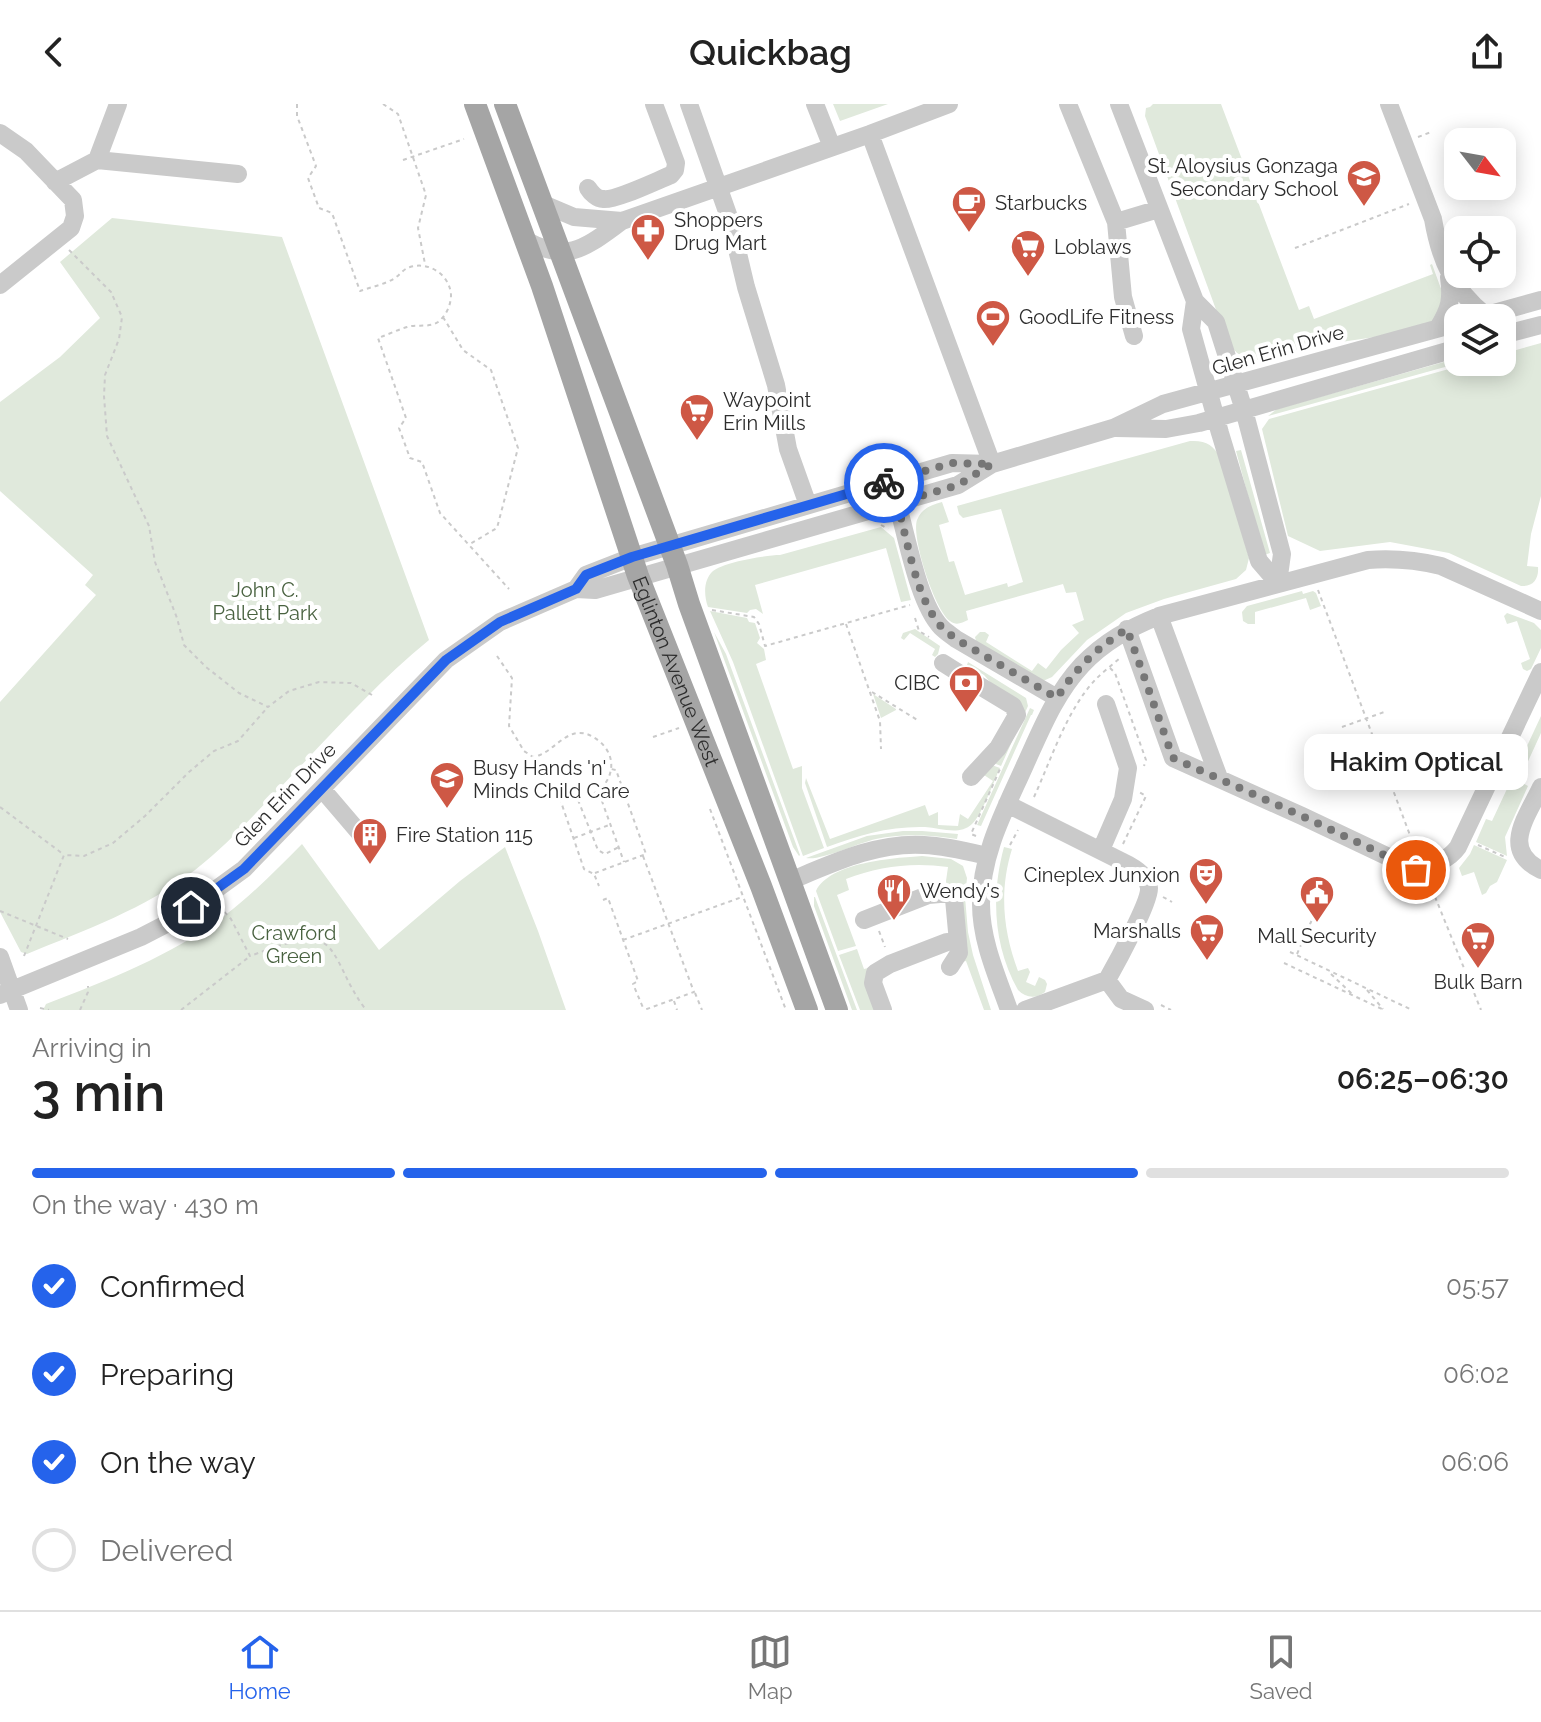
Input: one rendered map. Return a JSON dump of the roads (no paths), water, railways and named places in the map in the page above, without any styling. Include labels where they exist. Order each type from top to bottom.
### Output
[{"type":"main road","name":"Eglinton Avenue West","points":[[475,104],[525,240],[635,566],[807,1010]]},
{"type":"main road","name":"Eglinton Avenue West","points":[[505,104],[674,555],[689,604],[837,1010]]},
{"type":"street","points":[[97,160],[118,104]]},
{"type":"street","points":[[588,188],[604,199],[671,175],[675,170],[676,163],[654,104]]},
{"type":"street","points":[[689,104],[730,220],[746,287],[770,364],[788,449],[808,505]]},
{"type":"street","points":[[815,104],[832,147]]},
{"type":"street","points":[[525,240],[541,249],[573,252],[622,221],[949,104]]},
{"type":"street","points":[[1068,104],[1116,222],[1123,297],[1134,336]]},
{"type":"street","points":[[1389,104],[1433,219],[1444,260]]},
{"type":"street","points":[[1123,105],[1195,301],[1216,322],[1244,410],[1282,554],[1278,583]]},
{"type":"street","points":[[0,133],[26,151],[73,200],[75,216],[71,228],[0,285]]},
{"type":"street","points":[[870,134],[992,464]]},
{"type":"street","points":[[55,182],[97,160],[238,174]]},
{"type":"street","points":[[541,203],[574,217],[622,221]]},
{"type":"street","points":[[1116,222],[1159,209]]},
{"type":"street","points":[[1438,328],[1449,310],[1451,288]]},
{"type":"street","points":[[1516,307],[1541,300]]},
{"type":"street","points":[[1195,301],[1191,329],[1216,418],[1259,561],[1278,583]]},
{"type":"street","points":[[1516,331],[1541,325]]},
{"type":"street","name":"Glen Erin Drive","points":[[6,993],[141,937],[174,920],[244,869],[446,660],[500,622],[576,589],[595,590],[635,566],[897,503],[958,485],[992,464],[1113,428],[1163,404],[1444,326]]},
{"type":"street","name":"Glen Erin Drive","points":[[1113,428],[1166,429],[1216,418],[1444,352]]},
{"type":"street","name":"Glen Erin Drive","points":[[674,555],[808,505],[952,463],[992,464]]},
{"type":"street","points":[[897,503],[921,593],[933,617],[956,639],[1057,698]]},
{"type":"street","points":[[1009,1010],[989,955],[983,927],[982,882],[987,856],[995,831],[1057,698],[1071,677],[1099,649],[1127,629],[1159,616],[1356,562],[1390,559],[1441,566],[1541,611]]},
{"type":"street","points":[[1159,616],[1219,778]]},
{"type":"street","points":[[1127,629],[1173,758],[1416,870],[1453,855],[1541,672]]},
{"type":"street","points":[[943,663],[1013,706],[1017,715],[998,748],[971,777]]},
{"type":"street","points":[[1101,850],[1123,799],[1128,768],[1106,704]]},
{"type":"street","points":[[1541,787],[1518,842],[1520,853],[1527,862],[1541,870]]},
{"type":"street","points":[[322,789],[363,837]]},
{"type":"street","points":[[1007,804],[1138,870],[1148,883],[1149,891],[1107,980],[1025,1010]]},
{"type":"street","points":[[790,881],[862,853],[899,846],[937,846],[987,856]]},
{"type":"street","points":[[871,925],[928,895],[952,893],[959,953],[950,967]]},
{"type":"street","points":[[883,1010],[873,983],[875,973],[947,942]]},
{"type":"street","points":[[0,957],[6,993],[19,1010]]},
{"type":"street","points":[[1107,980],[1121,999],[1151,1007]]},
{"type":"place","name":"St. Aloysius Gonzaga Secondary School","points":[[1364,208]]},
{"type":"place","name":"Starbucks","points":[[969,234]]},
{"type":"place","name":"Shoppers Drug Mart","points":[[648,262]]},
{"type":"place","name":"Loblaws","points":[[1028,278]]},
{"type":"place","name":"GoodLife Fitness","points":[[993,348]]},
{"type":"place","name":"Waypoint Erin Mills","points":[[697,442]]},
{"type":"place","name":"CIBC","points":[[966,714]]},
{"type":"place","name":"Busy Hands 'n' Minds Child Care","points":[[447,810]]},
{"type":"place","name":"Fire Station 115","points":[[370,866]]},
{"type":"place","name":"Hakim Optical","points":[[1416,870]]},
{"type":"place","name":"Cineplex Junxion","points":[[1206,906]]},
{"type":"place","name":"Wendy's","points":[[894,922]]},
{"type":"place","name":"Mall Security","points":[[1317,924]]},
{"type":"place","name":"Marshalls","points":[[1207,962]]},
{"type":"place","name":"Bulk Barn","points":[[1478,970]]},
{"type":"park label","name":"John C. Pallett Park","points":[[265,602]]},
{"type":"park label","name":"Crawford Green","points":[[294,944]]}]
